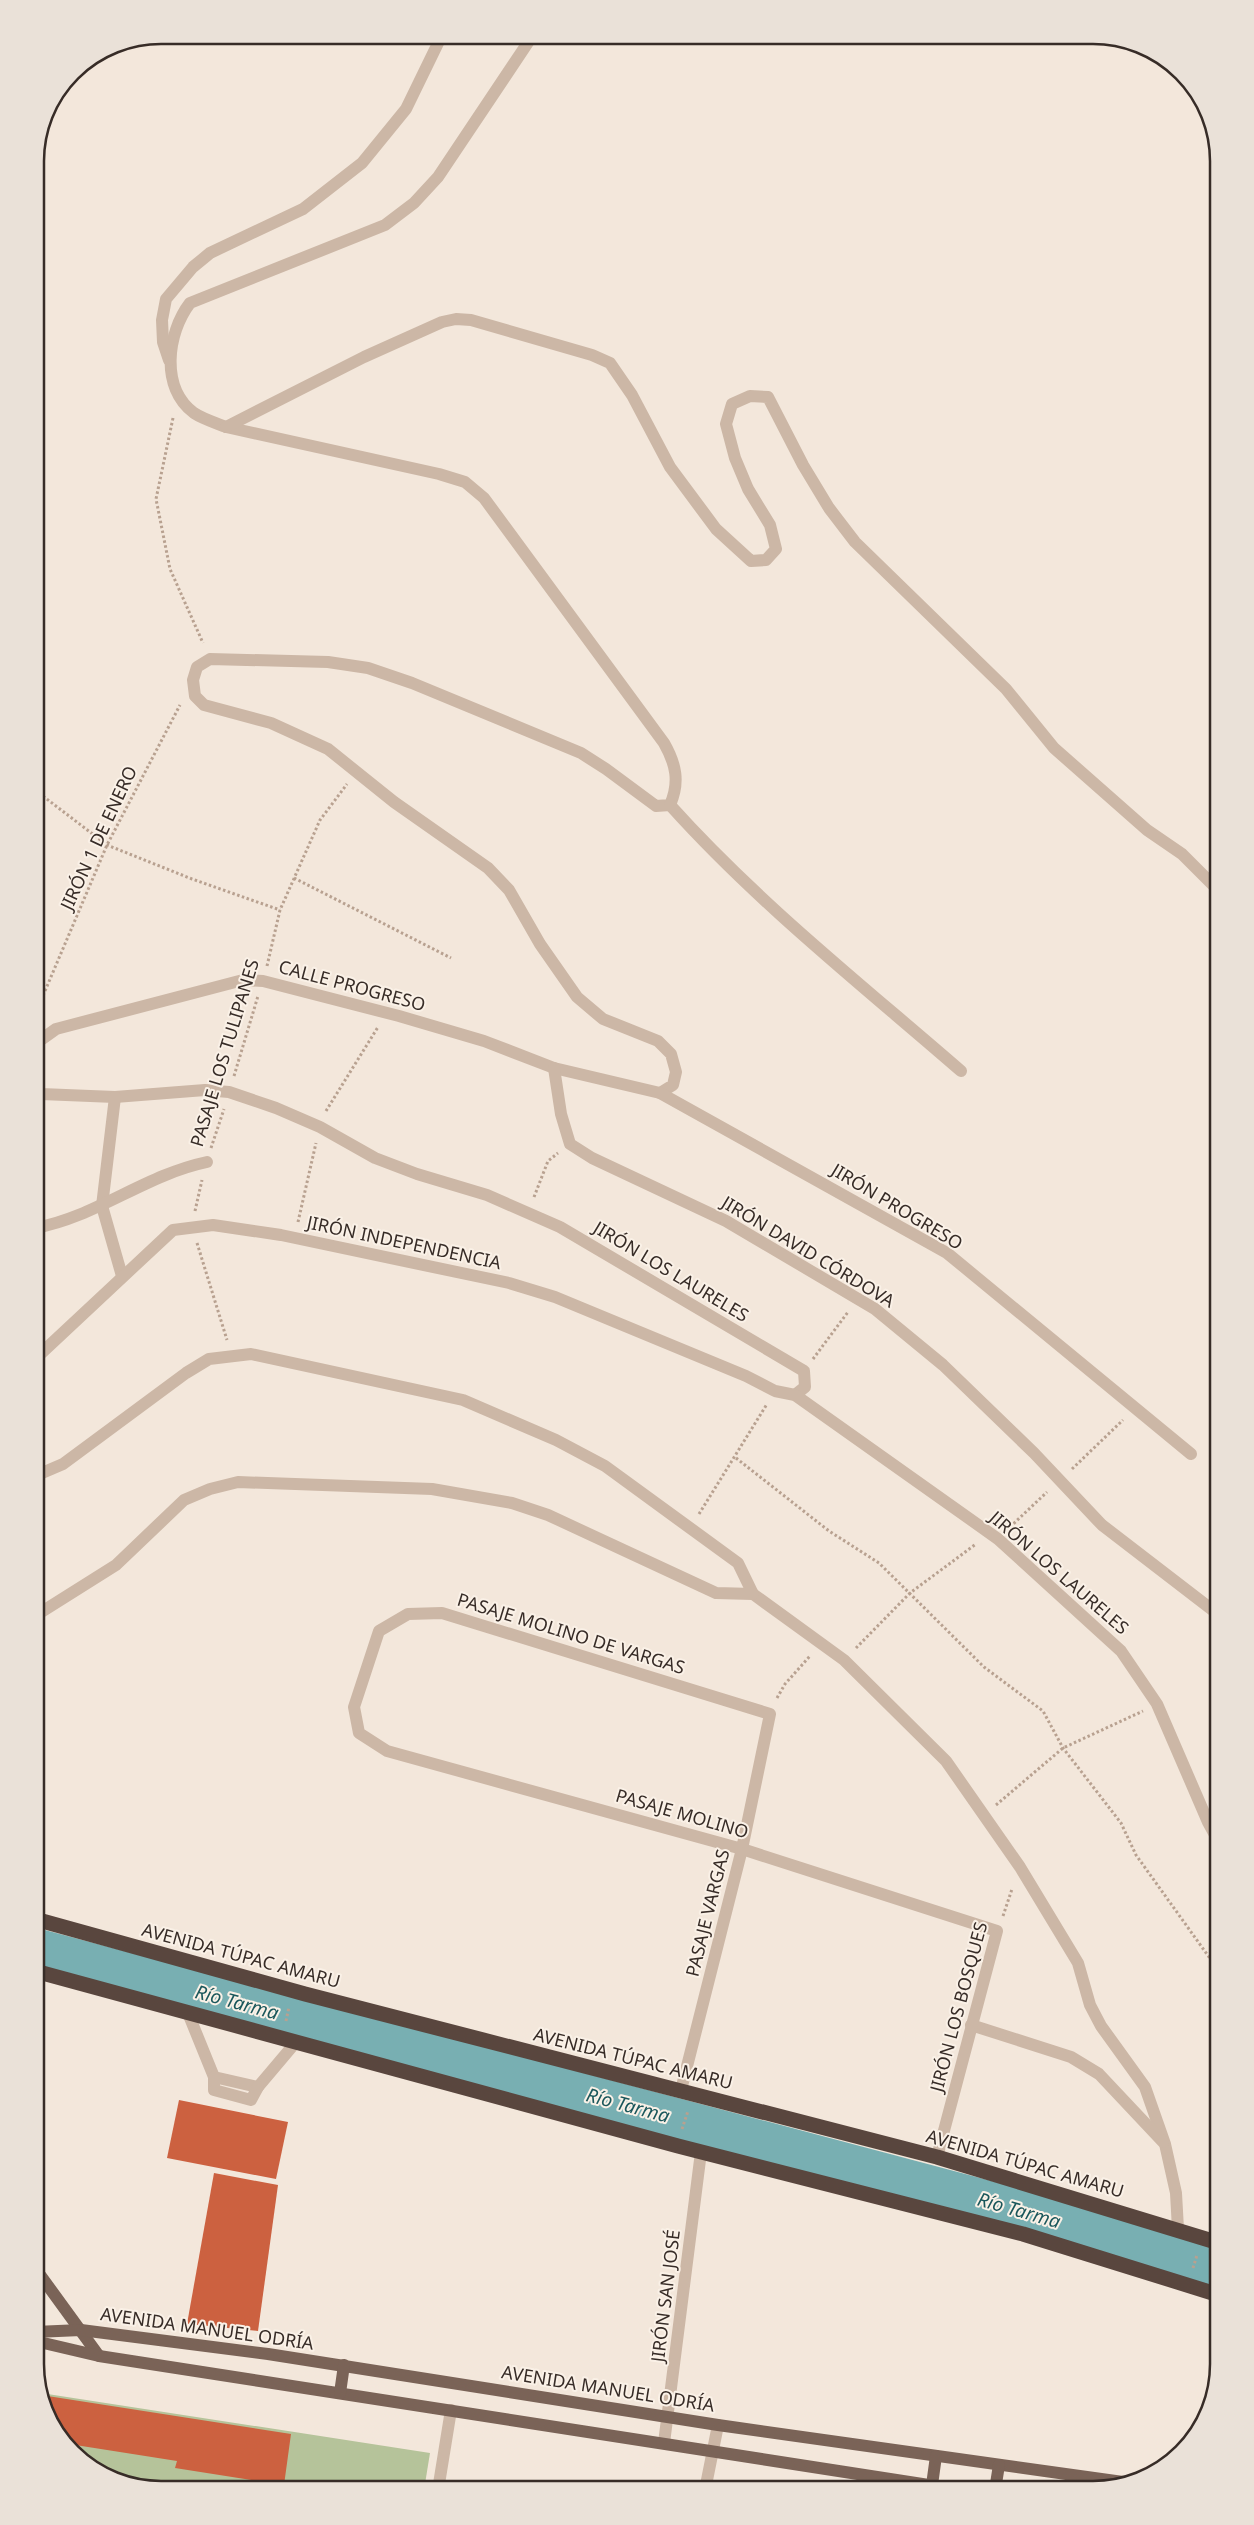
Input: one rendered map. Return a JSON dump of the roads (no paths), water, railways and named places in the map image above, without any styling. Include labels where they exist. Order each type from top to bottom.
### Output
[{"type":"highway","name":"AVENIDA TÚPAC AMARU","points":[[44,1922],[305,1994],[937,2157],[1178,2229],[1210,2241]]},
{"type":"highway","points":[[44,1973],[701,2152],[1023,2234],[1210,2292]]},
{"type":"main road","points":[[44,2280],[100,2356]]},
{"type":"main road","name":"AVENIDA MANUEL ODRÍA","points":[[44,2332],[81,2330],[344,2366],[669,2415],[718,2425],[1108,2480]]},
{"type":"main road","points":[[44,2343],[100,2356],[906,2481]]},
{"type":"main road","points":[[340,2393],[344,2366]]},
{"type":"main road","points":[[933,2481],[936,2456]]},
{"type":"main road","points":[[997,2481],[999,2465]]},
{"type":"street","points":[[438,44],[406,109],[362,163],[303,209],[210,253],[193,266],[166,299],[162,320],[163,342],[178,395],[194,412],[226,428],[439,474],[465,482],[484,498],[664,743],[673,759],[677,776],[675,794],[670,805]]},
{"type":"street","points":[[170,363],[173,338],[182,314],[190,304],[385,225],[414,203],[438,178],[527,44]]},
{"type":"street","points":[[226,428],[364,357],[442,322],[456,319],[471,320],[592,355],[610,363],[632,395],[670,467],[716,529],[751,561],[759,561],[766,560],[776,549],[770,525],[748,488],[735,458],[726,424],[732,404],[750,396],[768,397],[803,465],[829,508],[855,542],[1006,689],[1054,748],[1147,830],[1182,854],[1210,882]]},
{"type":"street","points":[[660,1093],[673,1085],[676,1072],[671,1054],[658,1041],[603,1019],[577,997],[540,944],[509,890],[488,868],[394,802],[328,749],[271,723],[204,705],[195,696],[193,680],[196,667],[210,659],[328,662],[368,668],[412,683],[581,753],[656,806],[670,805]]},
{"type":"street","points":[[670,805],[716,856],[834,963],[961,1071]]},
{"type":"street","name":"CALLE PROGRESO","points":[[44,1038],[56,1029],[244,980],[263,981],[387,1013],[484,1041],[554,1068],[660,1093]]},
{"type":"street","name":"JIRÓN DAVID CÓRDOVA","points":[[554,1068],[561,1114],[570,1144],[592,1158],[726,1221],[876,1309],[943,1365],[1034,1453],[1102,1525],[1210,1607]]},
{"type":"street","name":"JIRÓN LOS LAURELES","points":[[44,1094],[115,1098],[205,1090],[229,1092],[276,1108],[320,1127],[375,1158],[417,1174],[487,1195],[560,1227],[804,1371],[806,1388],[795,1395],[990,1533],[1075,1607],[1121,1651],[1157,1704],[1210,1826]]},
{"type":"street","name":"JIRÓN PROGRESO","points":[[660,1093],[947,1253],[1191,1454]]},
{"type":"street","points":[[115,1098],[102,1206],[122,1276]]},
{"type":"street","points":[[44,1227],[55,1225],[102,1206],[124,1192],[184,1167],[206,1162]]},
{"type":"street","name":"JIRÓN INDEPENDENCIA","points":[[44,1350],[173,1230],[192,1226],[213,1225],[295,1238],[508,1283],[555,1296],[746,1376],[775,1391],[795,1395]]},
{"type":"street","points":[[44,1472],[63,1464],[186,1372],[209,1359],[251,1354],[463,1400],[556,1440],[605,1466],[738,1563],[753,1594],[844,1660],[946,1761],[1020,1867],[1078,1963],[1090,2005],[1101,2026],[1146,2087],[1165,2144],[1176,2193],[1178,2229]]},
{"type":"street","points":[[44,1610],[116,1565],[184,1500],[210,1489],[238,1482],[432,1489],[512,1503],[548,1515],[716,1593],[753,1594]]},
{"type":"street","name":"PASAJE MOLINO DE VARGAS","points":[[359,1732],[354,1707],[379,1631],[408,1614],[442,1613],[770,1714]]},
{"type":"street","name":"PASAJE VARGAS","points":[[681,2090],[742,1849],[770,1714]]},
{"type":"street","name":"PASAJE MOLINO","points":[[359,1732],[387,1751],[742,1849],[997,1931]]},
{"type":"street","name":"JIRÓN LOS BOSQUES","points":[[937,2157],[997,1931]]},
{"type":"street","points":[[188,2013],[214,2077],[258,2087],[296,2042]]},
{"type":"street","points":[[971,2026],[1071,2057],[1098,2074],[1165,2144]]},
{"type":"street","name":"JIRÓN SAN JOSÉ","points":[[664,2443],[701,2152]]},
{"type":"street","points":[[439,2481],[451,2410]]},
{"type":"street","points":[[707,2481],[718,2425]]},
{"type":"waterway","name":"Río Tarma","points":[[44,1950],[1023,2210],[1210,2268]]}]
